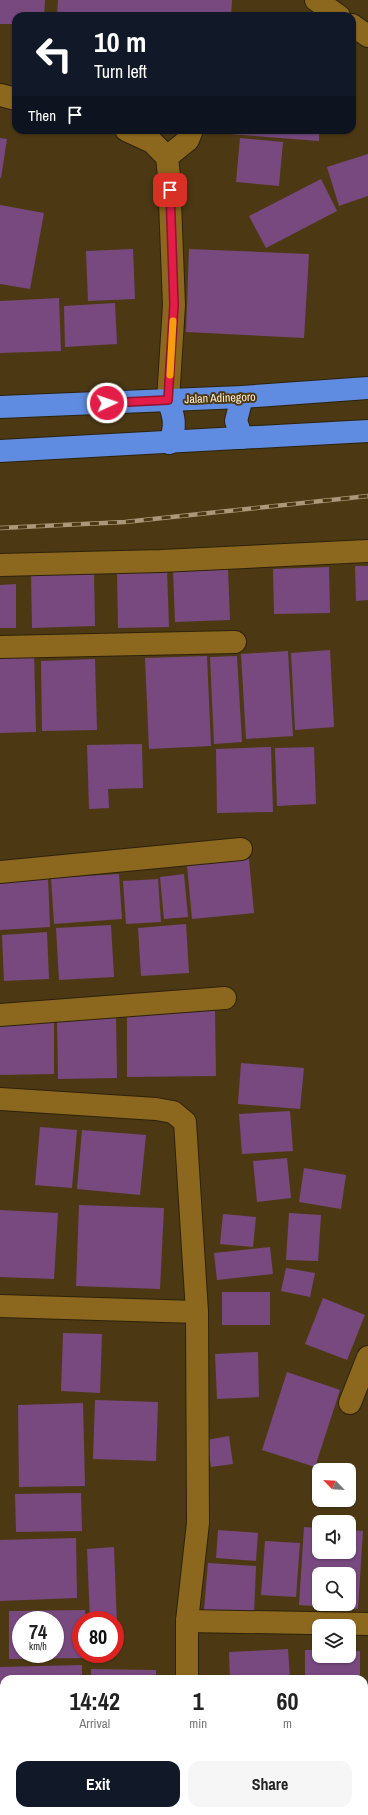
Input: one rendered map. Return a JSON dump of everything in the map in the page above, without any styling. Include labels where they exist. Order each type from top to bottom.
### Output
[{"type":"highway","name":"Jalan Adinegoro","points":[[0,407],[242,397],[368,388]]},
{"type":"highway","points":[[242,397],[236,421],[242,438]]},
{"type":"highway","points":[[168,400],[174,416],[175,425],[174,432],[169,443]]},
{"type":"highway","points":[[0,451],[368,431]]},
{"type":"street","points":[[316,0],[333,12]]},
{"type":"street","points":[[356,28],[368,36]]},
{"type":"street","points":[[0,95],[12,98]]},
{"type":"street","points":[[135,134],[152,142],[167,157],[174,305],[168,400]]},
{"type":"street","points":[[167,157],[188,140],[190,134]]},
{"type":"street","points":[[0,565],[161,561],[368,551]]},
{"type":"street","points":[[0,647],[234,642]]},
{"type":"street","points":[[0,872],[241,849]]},
{"type":"street","points":[[0,1016],[225,998]]},
{"type":"street","points":[[0,1098],[156,1109],[173,1112],[185,1122],[197,1312],[198,1523],[187,1621],[187,1675]]},
{"type":"street","points":[[0,1306],[197,1312]]},
{"type":"street","points":[[350,1404],[368,1357]]},
{"type":"street","points":[[187,1621],[368,1624]]},
{"type":"building","points":[[0,0],[45,0],[44,12],[12,12],[12,24],[0,24]]},
{"type":"building","points":[[58,0],[232,0],[231,12],[57,12]]},
{"type":"building","points":[[229,134],[319,134],[319,141]]},
{"type":"building","points":[[0,138],[7,139],[1,178],[0,178]]},
{"type":"building","points":[[240,138],[283,142],[279,186],[236,182]]},
{"type":"building","points":[[368,154],[368,196],[339,206],[327,167]]},
{"type":"building","points":[[321,179],[337,211],[266,248],[249,216]]},
{"type":"building","points":[[0,205],[44,213],[30,289],[0,284]]},
{"type":"building","points":[[133,249],[135,299],[88,301],[86,251]]},
{"type":"building","points":[[189,249],[309,254],[304,338],[186,332]]},
{"type":"building","points":[[59,298],[61,351],[0,353],[0,301]]},
{"type":"building","points":[[115,303],[117,344],[65,347],[64,306]]},
{"type":"building","points":[[355,566],[368,566],[368,600],[356,601]]},
{"type":"building","points":[[329,567],[330,613],[274,614],[273,569]]},
{"type":"building","points":[[167,569],[169,627],[118,628],[117,570]]},
{"type":"building","points":[[228,569],[230,620],[175,622],[173,570]]},
{"type":"building","points":[[94,571],[95,626],[32,628],[31,573]]},
{"type":"building","points":[[16,584],[16,628],[0,628],[0,585]]},
{"type":"building","points":[[330,650],[334,727],[295,730],[291,653]]},
{"type":"building","points":[[34,651],[36,732],[0,733],[0,652]]},
{"type":"building","points":[[288,651],[293,736],[246,739],[241,654]]},
{"type":"building","points":[[207,656],[211,746],[149,749],[145,658]]},
{"type":"building","points":[[237,656],[242,742],[214,744],[210,657]]},
{"type":"building","points":[[95,659],[97,730],[42,731],[41,661]]},
{"type":"building","points":[[142,744],[143,788],[108,789],[109,808],[89,809],[87,745]]},
{"type":"building","points":[[271,747],[273,812],[217,813],[216,749]]},
{"type":"building","points":[[314,747],[316,804],[277,806],[275,748]]},
{"type":"building","points":[[249,859],[254,913],[192,919],[187,865]]},
{"type":"building","points":[[119,874],[122,919],[54,924],[51,878]]},
{"type":"building","points":[[184,874],[188,917],[164,919],[160,877]]},
{"type":"building","points":[[48,877],[50,927],[0,930],[0,879]]},
{"type":"building","points":[[158,879],[161,922],[126,924],[123,881]]},
{"type":"building","points":[[186,924],[189,973],[141,976],[138,928]]},
{"type":"building","points":[[111,925],[114,977],[59,980],[56,928]]},
{"type":"building","points":[[47,932],[49,979],[4,981],[2,935]]},
{"type":"building","points":[[215,1011],[216,1076],[127,1077],[127,1012]]},
{"type":"building","points":[[116,1015],[117,1078],[58,1079],[57,1016]]},
{"type":"building","points":[[0,1023],[54,1023],[54,1074],[0,1075]]},
{"type":"building","points":[[241,1063],[304,1068],[300,1109],[238,1104]]},
{"type":"building","points":[[290,1111],[293,1151],[242,1154],[239,1114]]},
{"type":"building","points":[[40,1127],[77,1130],[72,1188],[35,1185]]},
{"type":"building","points":[[82,1130],[146,1135],[140,1195],[77,1189]]},
{"type":"building","points":[[287,1158],[291,1198],[257,1202],[253,1161]]},
{"type":"building","points":[[304,1168],[346,1175],[341,1209],[299,1202]]},
{"type":"building","points":[[79,1205],[164,1208],[160,1289],[76,1286]]},
{"type":"building","points":[[0,1210],[58,1213],[54,1279],[0,1277]]},
{"type":"building","points":[[289,1213],[321,1215],[318,1261],[286,1260]]},
{"type":"building","points":[[223,1214],[256,1217],[253,1247],[220,1244]]},
{"type":"building","points":[[270,1247],[273,1274],[217,1280],[214,1253]]},
{"type":"building","points":[[286,1268],[315,1273],[310,1297],[281,1291]]},
{"type":"building","points":[[222,1292],[270,1292],[270,1325],[222,1325]]},
{"type":"building","points":[[323,1298],[365,1315],[347,1360],[305,1344]]},
{"type":"building","points":[[63,1333],[102,1334],[100,1393],[61,1391]]},
{"type":"building","points":[[258,1352],[259,1397],[217,1399],[215,1354]]},
{"type":"building","points":[[287,1372],[340,1390],[316,1463],[312,1463],[312,1466],[262,1450]]},
{"type":"building","points":[[95,1400],[158,1402],[156,1461],[93,1459]]},
{"type":"building","points":[[83,1403],[85,1486],[19,1487],[18,1405]]},
{"type":"building","points":[[229,1436],[233,1464],[211,1467],[207,1440]]},
{"type":"building","points":[[81,1493],[82,1531],[16,1532],[15,1494]]},
{"type":"building","points":[[304,1527],[312,1528],[312,1559],[356,1559],[356,1530],[363,1531],[358,1609],[356,1609],[356,1567],[312,1567],[312,1606],[299,1605]]},
{"type":"building","points":[[218,1530],[258,1533],[256,1561],[216,1558]]},
{"type":"building","points":[[76,1538],[77,1598],[0,1601],[0,1540]]},
{"type":"building","points":[[265,1541],[300,1543],[296,1597],[261,1595]]},
{"type":"building","points":[[114,1547],[116,1611],[90,1611],[87,1549]]},
{"type":"building","points":[[208,1563],[256,1566],[254,1614],[204,1611]]},
{"type":"building","points":[[85,1610],[72,1611],[72,1658],[64,1658],[64,1611],[12,1611],[12,1659],[9,1659],[9,1611]]},
{"type":"building","points":[[288,1649],[290,1675],[230,1675],[229,1652]]},
{"type":"building","points":[[305,1650],[312,1650],[312,1663],[356,1663],[356,1651],[360,1651],[360,1675],[305,1675]]},
{"type":"building","points":[[82,1665],[82,1675],[0,1675],[0,1667]]},
{"type":"building","points":[[91,1669],[156,1670],[156,1675],[91,1675]]},
{"type":"railway","points":[[0,528],[125,522],[368,496]]},
{"type":"slow traffic","points":[[170,375],[173,321]]},
{"type":"route","points":[[107,403],[168,400],[174,305],[170,190]]}]
